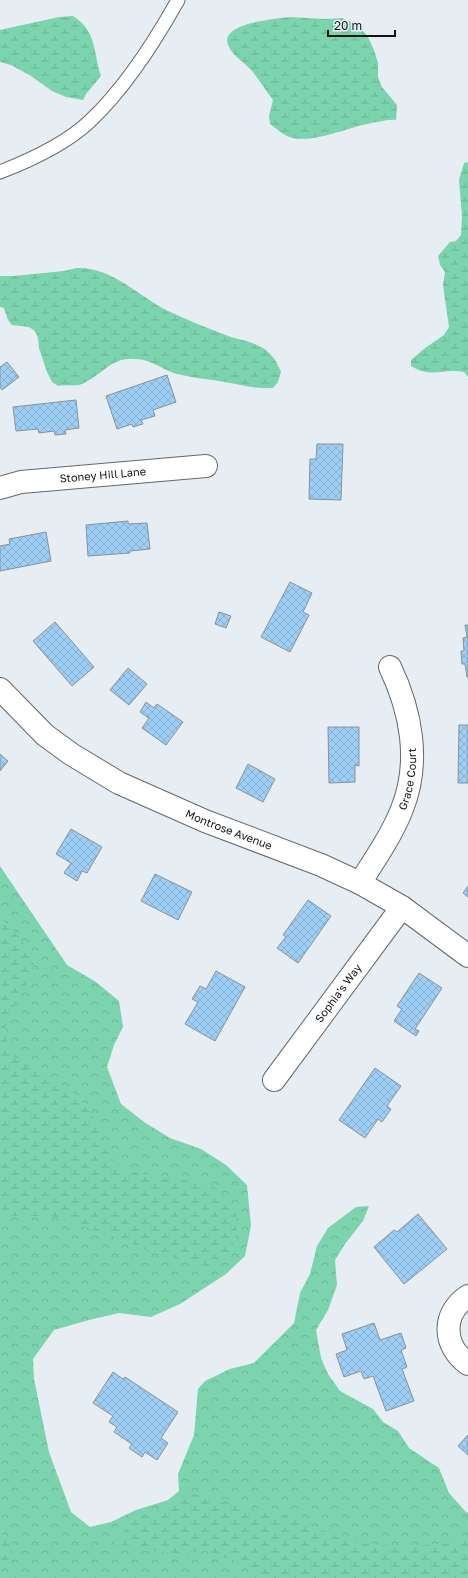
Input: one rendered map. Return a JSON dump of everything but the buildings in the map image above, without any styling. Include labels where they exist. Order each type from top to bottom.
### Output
[{"type":"street","name":"Stoney Hill Lane","points":[[0,488],[25,482],[206,466]]},
{"type":"street","name":"Grace Court","points":[[360,883],[402,809],[411,775],[413,747],[408,717],[400,689],[390,667]]},
{"type":"street","name":"Montrose Avenue","points":[[0,689],[45,734],[71,754],[119,783],[205,821],[321,865],[360,883],[402,907],[468,956]]},
{"type":"street","name":"Sophia's Way","points":[[274,1080],[402,907]]},
{"type":"street","points":[[468,1296],[462,1300],[453,1312],[450,1318],[448,1331],[451,1346],[460,1358],[468,1364]]},
{"type":"lane","points":[[0,172],[65,141],[90,122],[130,76],[178,0]]},
{"type":"green space","points":[[73,16],[81,22],[90,35],[101,76],[83,100],[66,97],[52,91],[31,76],[11,65],[0,62],[0,30],[59,17]]},
{"type":"green space","points":[[289,17],[326,19],[342,18],[359,26],[368,37],[374,50],[378,63],[378,77],[382,87],[397,105],[396,120],[368,124],[324,136],[303,139],[287,136],[270,124],[269,116],[273,100],[251,70],[231,51],[227,39],[231,32],[239,27],[261,21]]},
{"type":"green space","points":[[468,162],[468,377],[464,372],[457,371],[431,373],[418,370],[411,366],[411,360],[444,335],[449,327],[443,285],[445,272],[440,265],[438,256],[450,242],[456,241],[461,235],[462,216],[459,180],[464,163]]},
{"type":"green space","points":[[76,268],[88,269],[112,276],[166,310],[215,331],[263,348],[272,356],[281,372],[278,382],[273,388],[261,388],[183,375],[141,359],[127,359],[107,367],[82,384],[58,386],[52,382],[47,372],[35,331],[29,327],[12,325],[8,320],[4,308],[0,307],[0,276],[64,271]]},
{"type":"green space","points":[[0,866],[67,965],[96,982],[119,1001],[123,1027],[114,1045],[107,1067],[121,1104],[144,1122],[170,1138],[201,1149],[226,1165],[247,1185],[251,1226],[245,1256],[226,1274],[180,1304],[151,1317],[119,1313],[54,1330],[33,1359],[34,1379],[49,1452],[71,1512],[90,1527],[111,1522],[136,1510],[168,1500],[179,1491],[178,1474],[194,1435],[198,1389],[205,1381],[230,1369],[254,1363],[294,1323],[300,1293],[310,1274],[317,1246],[328,1228],[356,1207],[369,1206],[363,1221],[345,1244],[335,1260],[337,1285],[328,1310],[316,1330],[321,1358],[328,1374],[340,1391],[373,1409],[383,1422],[398,1431],[409,1448],[439,1468],[449,1493],[468,1513],[468,1578],[0,1578]]},
{"type":"green space","points":[[0,918],[11,927],[20,938],[34,965],[5,1027],[8,1051],[23,1065],[55,1080],[74,1093],[93,1117],[115,1163],[124,1169],[163,1178],[202,1182],[220,1191],[231,1203],[236,1213],[237,1226],[234,1243],[226,1258],[219,1264],[208,1266],[153,1253],[120,1239],[58,1218],[43,1216],[0,1216]]},
{"type":"green space","points":[[188,1493],[216,1498],[260,1512],[281,1515],[354,1542],[401,1547],[451,1543],[468,1538],[468,1578],[277,1578],[204,1550],[182,1554],[171,1554],[161,1551],[144,1551],[132,1546],[113,1544],[130,1524],[140,1517],[178,1502]]},
{"type":"green space","points":[[0,1533],[12,1540],[11,1565],[0,1564]]}]
